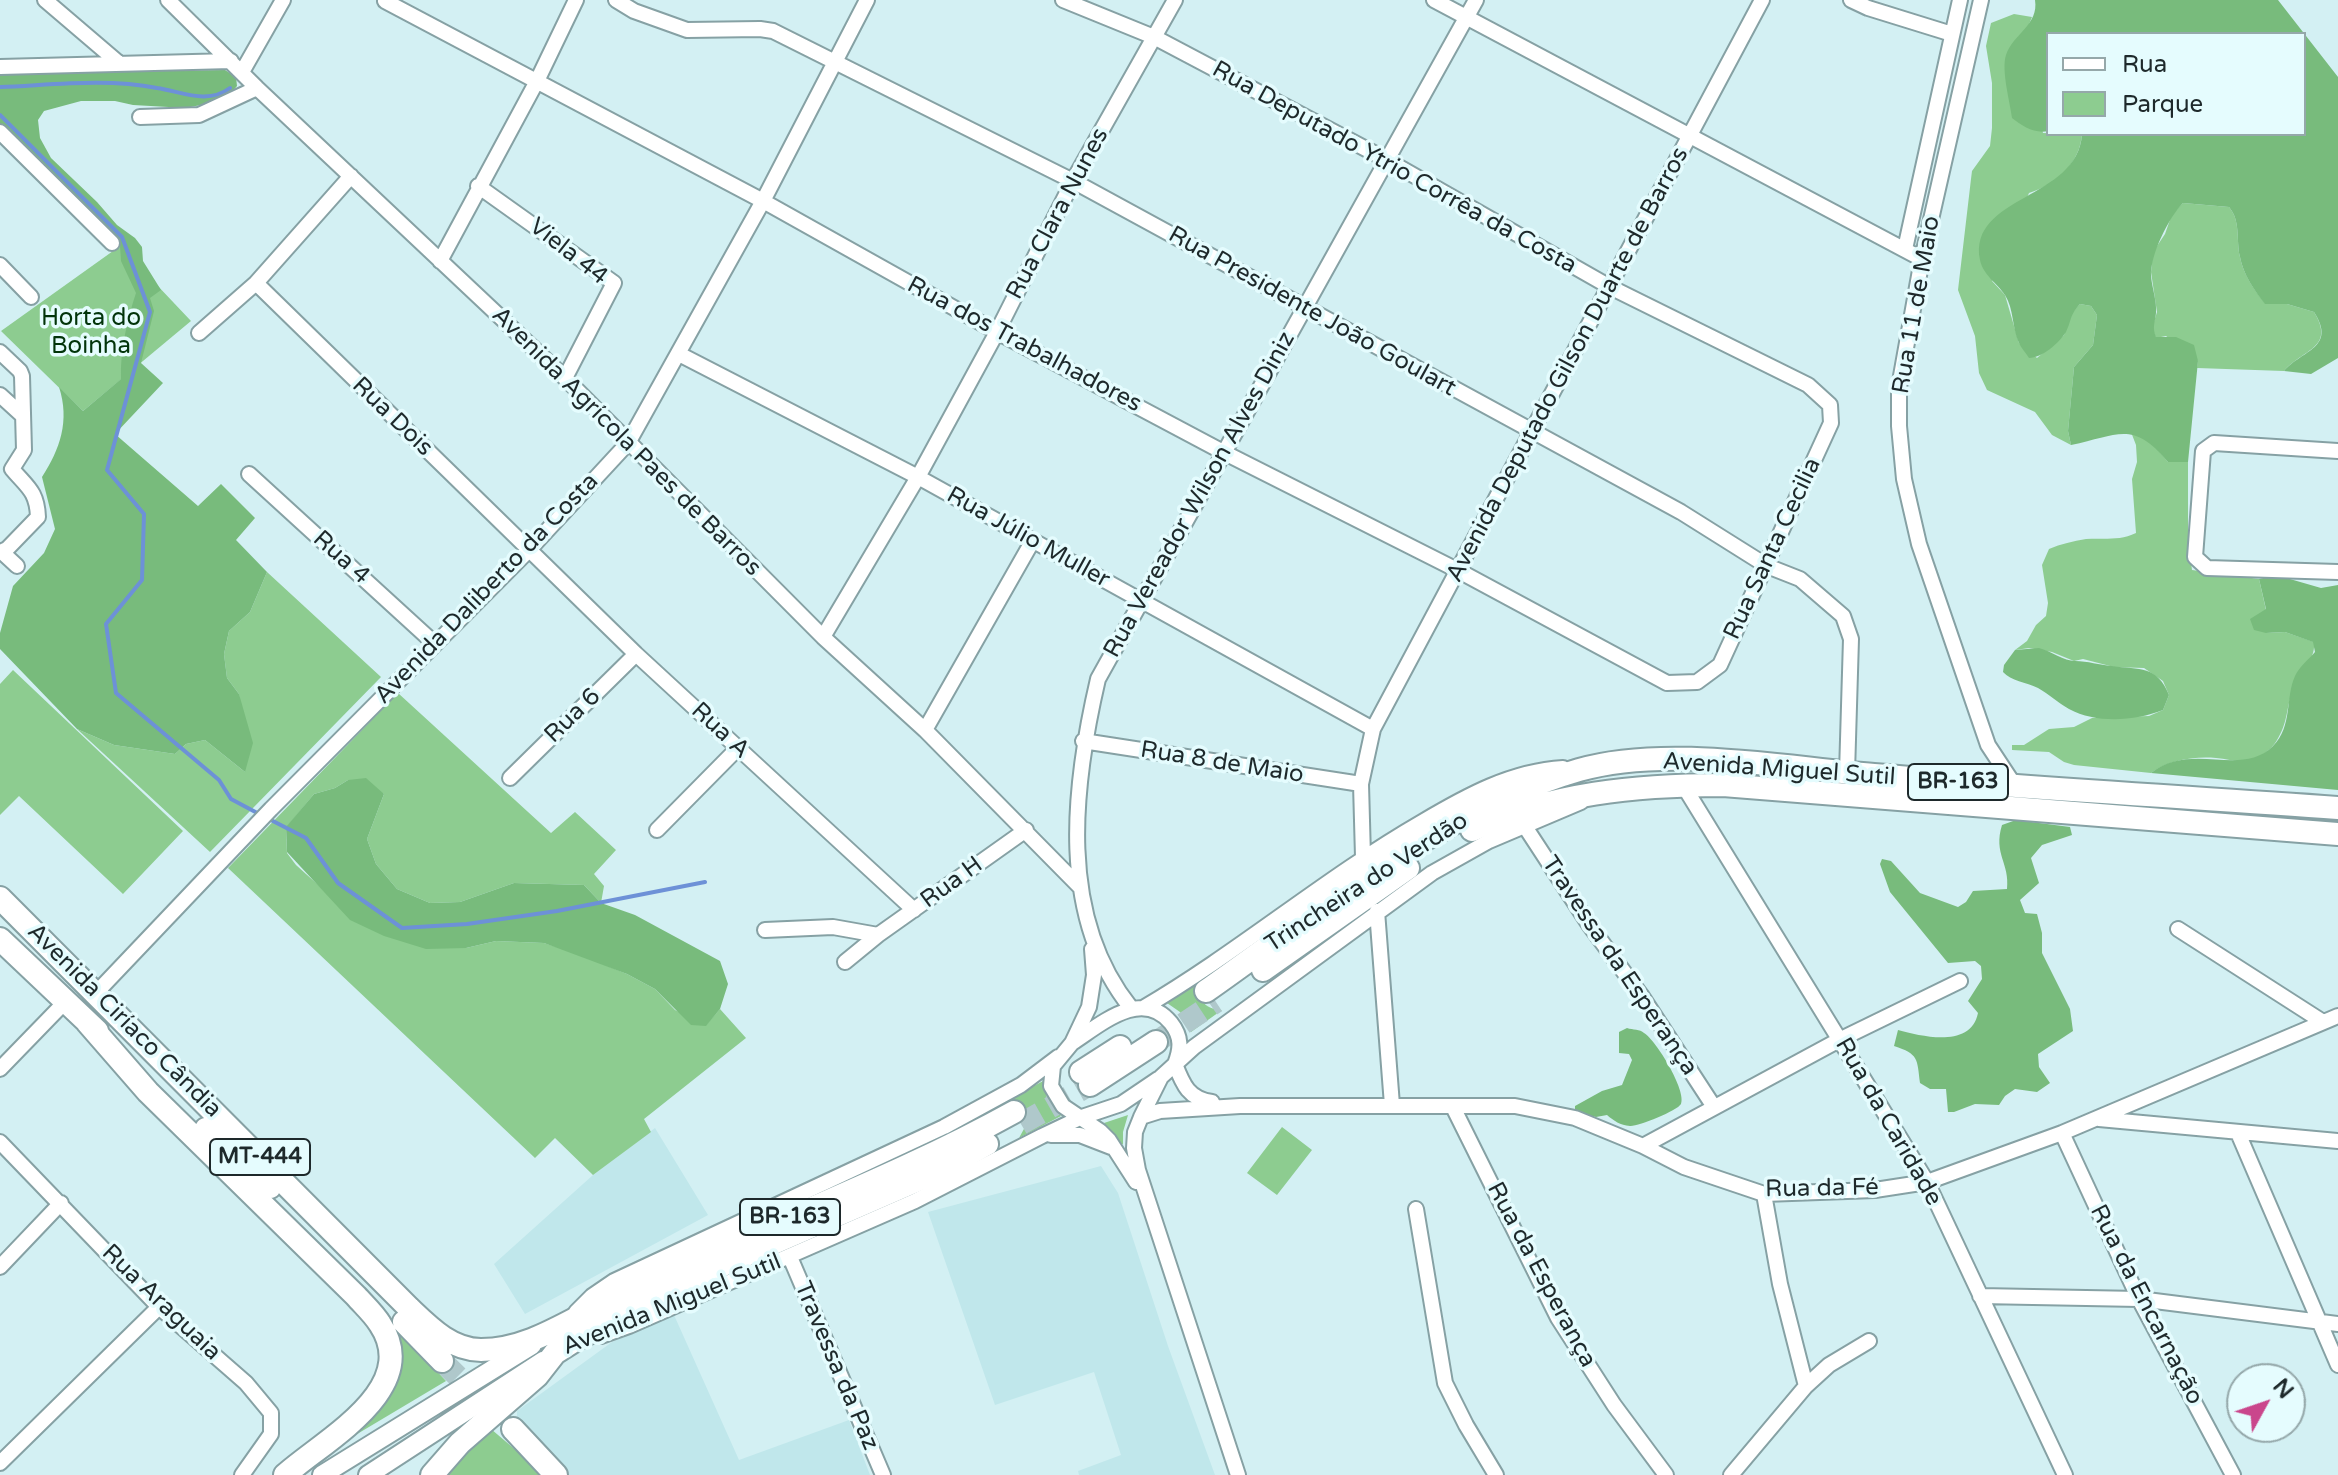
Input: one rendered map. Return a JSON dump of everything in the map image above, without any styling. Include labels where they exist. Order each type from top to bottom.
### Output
[{"type":"highway","name":"Avenida Miguel Sutil","points":[[1579,770],[1621,763],[1700,759],[1987,784],[2338,808]]},
{"type":"highway","name":"Trincheira do Verdão","points":[[1579,770],[1516,794],[1430,836],[1211,996],[1440,847],[1494,820],[1525,809],[1591,794]]},
{"type":"highway","name":"Avenida Miguel Sutil","points":[[1591,794],[1683,785],[1723,785],[2338,834]]},
{"type":"highway","name":"Avenida Ciríaco Cândia","points":[[0,898],[409,1308],[443,1338],[464,1348],[478,1350],[561,1338]]},
{"type":"highway","name":"Avenida Ciríaco Cândia","points":[[0,939],[87,1022]]},
{"type":"highway","points":[[87,1022],[276,1192],[442,1361]]},
{"type":"highway","name":"MT-444","points":[[87,1022],[148,1092],[356,1296],[382,1326],[387,1341],[389,1368],[378,1397],[285,1475]]},
{"type":"highway","points":[[1086,1079],[1145,1022]]},
{"type":"highway","name":"BR-163","points":[[561,1338],[941,1170],[1018,1118]]},
{"type":"highway","points":[[432,1475],[460,1443],[537,1376],[561,1338]]},
{"type":"highway","points":[[513,1429],[556,1475]]},
{"type":"main road","name":"Avenida Miguel Sutil","points":[[322,1475],[561,1338]]},
{"type":"main road","name":"Avenida Miguel Sutil","points":[[368,1475],[561,1338]]},
{"type":"street","points":[[45,0],[120,64]]},
{"type":"street","name":"Avenida Agrícola Paes de Barros","points":[[168,0],[565,378],[823,637],[925,730],[1081,888]]},
{"type":"street","points":[[242,72],[283,0]]},
{"type":"street","points":[[440,261],[537,81],[576,0]]},
{"type":"street","name":"Rua Presidente João Goulart","points":[[616,0],[634,11],[687,30],[773,31],[835,61],[1073,181],[1681,512],[1767,566],[1800,579],[1843,616],[1851,639],[1847,773]]},
{"type":"street","name":"Avenida Daliberto da Costa","points":[[96,993],[271,809],[529,550],[628,443],[763,201],[867,0]]},
{"type":"street","name":"Rua Deputado Ytrio Corrêa da Costa","points":[[1063,0],[1154,37],[1385,159],[1610,287],[1808,385]]},
{"type":"street","name":"Rua Clara Nunes","points":[[823,637],[918,477],[997,332],[1073,181],[1175,0]]},
{"type":"street","points":[[1434,0],[1922,259]]},
{"type":"street","name":"Rua Vereador Wilson Alves Diniz","points":[[1090,925],[1081,888],[1076,823],[1083,741],[1098,679],[1476,0]]},
{"type":"street","name":"Avenida Deputado Gilson Duarte de Barros","points":[[1363,857],[1361,784],[1373,729],[1762,0]]},
{"type":"street","points":[[1851,0],[1952,34]]},
{"type":"street","name":"Rua 11 de Maio","points":[[1905,249],[1960,0]]},
{"type":"street","name":"Rua 11 de Maio","points":[[1981,0],[1922,259],[1899,387],[1899,426],[1904,479],[1919,544],[1988,745],[2015,786]]},
{"type":"street","name":"Rua dos Trabalhadores","points":[[385,1],[763,201],[997,332],[1223,452],[1459,571],[1667,683]]},
{"type":"street","points":[[0,67],[231,61]]},
{"type":"street","points":[[140,117],[199,115],[257,88]]},
{"type":"street","points":[[0,132],[112,243]]},
{"type":"street","points":[[199,333],[256,283],[351,176]]},
{"type":"street","name":"Viela 44","points":[[478,186],[614,283],[565,378]]},
{"type":"street","points":[[0,265],[31,297]]},
{"type":"street","name":"Rua Dois","points":[[256,283],[529,550]]},
{"type":"street","points":[[0,352],[22,376],[24,450],[12,469],[33,493],[38,517],[1,552],[17,566]]},
{"type":"street","name":"Rua Júlio Muller","points":[[679,354],[918,477],[1373,729]]},
{"type":"street","name":"Rua Santa Cecilia","points":[[1667,683],[1697,682],[1720,665],[1767,566],[1831,423],[1830,405],[1808,385]]},
{"type":"street","points":[[0,395],[22,415]]},
{"type":"street","points":[[2338,451],[2214,443],[2203,451],[2195,557],[2207,568],[2338,572]]},
{"type":"street","name":"Rua 4","points":[[249,474],[434,643]]},
{"type":"street","points":[[925,730],[1032,542]]},
{"type":"street","name":"Rua A","points":[[529,550],[636,654],[914,910]]},
{"type":"street","name":"Rua 6","points":[[510,778],[636,654]]},
{"type":"street","name":"Rua 8 de Maio","points":[[1083,741],[1361,784]]},
{"type":"street","name":"Rua 11 de Maio","points":[[1987,784],[1988,745]]},
{"type":"street","points":[[657,830],[738,748]]},
{"type":"street","name":"Avenida Miguel Sutil","points":[[561,1338],[592,1296],[614,1281],[944,1127],[1021,1085],[1072,1043],[1107,1020],[1145,1022],[1191,980],[1363,857],[1464,797],[1501,782],[1555,768],[1579,770]]},
{"type":"street","name":"Rua da Caridade","points":[[1683,785],[1927,1182],[2065,1475]]},
{"type":"street","name":"Avenida Miguel Sutil","points":[[561,1338],[600,1336],[620,1330],[915,1201],[1082,1117],[1121,1104],[1161,1077],[1219,1027],[1442,866],[1524,825],[1572,808],[1591,794]]},
{"type":"street","name":"Travessa da Esperança","points":[[1524,825],[1714,1107]]},
{"type":"street","name":"Rua H","points":[[845,962],[1026,830]]},
{"type":"street","points":[[1362,831],[1383,845]]},
{"type":"street","points":[[1377,911],[1392,1105]]},
{"type":"street","points":[[1090,925],[1107,974],[1145,1022],[1159,1013],[1177,1032],[1181,1045],[1175,1064]]},
{"type":"street","points":[[1072,1043],[1089,1007],[1094,975],[1090,925]]},
{"type":"street","points":[[765,930],[833,927],[878,935]]},
{"type":"street","points":[[2178,929],[2323,1022]]},
{"type":"street","points":[[1643,1146],[1841,1039],[1960,981]]},
{"type":"street","points":[[0,1069],[65,1002]]},
{"type":"street","name":"Rua da Fé","points":[[1141,1117],[1160,1111],[1240,1106],[1515,1106],[1575,1118],[1684,1167],[1764,1194],[1875,1190],[1927,1182],[2062,1133],[2338,1016]]},
{"type":"street","points":[[1058,1057],[1051,1074],[1053,1093],[1063,1106],[1100,1131],[1116,1149],[1145,1197]]},
{"type":"street","name":"Rua da Fé","points":[[1175,1064],[1185,1089],[1193,1097],[1200,1101],[1240,1106]]},
{"type":"street","points":[[1161,1077],[1135,1132],[1134,1148],[1145,1197],[1238,1475]]},
{"type":"street","name":"Rua da Esperança","points":[[1453,1107],[1558,1318],[1614,1405],[1666,1475]]},
{"type":"street","points":[[2098,1118],[2338,1141]]},
{"type":"street","name":"Rua da Encarnação","points":[[2062,1133],[2139,1299],[2233,1475]]},
{"type":"street","points":[[2238,1133],[2338,1365]]},
{"type":"street","points":[[1042,1136],[1080,1135],[1116,1149]]},
{"type":"street","name":"Rua Araguaia","points":[[0,1142],[159,1307],[246,1383],[271,1413],[271,1434],[242,1475]]},
{"type":"street","points":[[1764,1194],[1780,1284],[1806,1386]]},
{"type":"street","points":[[0,1267],[61,1203]]},
{"type":"street","points":[[1416,1209],[1445,1383],[1496,1475]]},
{"type":"street","name":"Travessa da Paz","points":[[790,1257],[883,1475]]},
{"type":"street","points":[[1980,1296],[2139,1299],[2338,1324]]},
{"type":"street","points":[[0,1463],[159,1307]]},
{"type":"street","points":[[1731,1475],[1806,1386],[1829,1365],[1869,1341]]},
{"type":"shaded area","points":[[655,1128],[708,1215],[525,1314],[494,1264],[593,1175]]},
{"type":"shaded area","points":[[1101,1166],[1118,1193],[1168,1346],[1215,1475],[1079,1475],[1078,1471],[1121,1455],[1094,1372],[995,1405],[928,1212]]},
{"type":"shaded area","points":[[674,1315],[739,1460],[849,1420],[870,1475],[568,1475],[517,1418],[517,1411],[612,1342]]},
{"type":"green space","points":[[2035,0],[2278,0],[2303,32],[2046,32],[2046,131],[2038,131],[2012,118],[2005,69],[2009,48],[2029,23]]},
{"type":"green space","points":[[2014,14],[2032,17],[2027,29],[2018,37],[2043,133],[2046,136],[2082,136],[2077,154],[2065,171],[2029,193],[1992,281],[2005,295],[2019,343],[2037,358],[2064,335],[2069,316],[2080,304],[2091,306],[2097,315],[2093,345],[2074,367],[2068,431],[2071,445],[2052,435],[2035,412],[1987,390],[1979,373],[1975,336],[1958,290],[1972,171],[1990,146],[1992,83],[1986,46],[1991,23]]},
{"type":"green space","points":[[2306,36],[2338,77],[2338,358],[2311,374],[2284,371],[2319,341],[2322,333],[2314,312],[2287,304],[2265,304],[2244,270],[2237,224],[2229,207],[2183,203],[2166,227],[2157,247],[2151,276],[2156,304],[2156,337],[2176,337],[2194,345],[2198,361],[2188,462],[2168,462],[2145,440],[2124,434],[2071,445],[2068,431],[2074,367],[2093,345],[2097,315],[2091,306],[2080,304],[2059,341],[2045,353],[2029,358],[2017,337],[2008,300],[1987,275],[1980,260],[1981,239],[1990,222],[2045,186],[2063,172],[2076,156],[2081,136],[2306,136]]},
{"type":"green space","points":[[225,70],[236,77],[237,86],[225,100],[186,108],[81,101],[44,111],[38,120],[40,138],[51,158],[117,225],[135,238],[142,247],[143,261],[161,290],[150,298],[154,311],[141,363],[163,383],[115,434],[198,506],[221,484],[255,518],[236,540],[267,572],[250,612],[229,631],[224,654],[227,678],[239,694],[253,743],[245,772],[205,740],[186,744],[175,754],[114,745],[77,729],[0,649],[0,633],[13,586],[44,553],[55,529],[42,477],[54,456],[61,434],[64,411],[59,387],[83,411],[121,379],[125,336],[136,293],[121,261],[120,246],[101,223],[0,124],[0,73]]},
{"type":"green space","points":[[2183,203],[2229,207],[2237,224],[2244,270],[2265,303],[2287,304],[2314,312],[2320,324],[2319,341],[2284,371],[2197,368],[2198,361],[2166,336],[2156,338],[2152,328],[2157,312],[2151,272],[2153,252],[2165,234],[2172,214]]},
{"type":"green space","name":"Horta do Boinha","points":[[120,246],[191,321],[83,411],[1,331]]},
{"type":"green space","points":[[2131,432],[2152,443],[2168,462],[2188,462],[2188,539],[2192,570],[2259,579],[2266,610],[2266,633],[2285,632],[2314,642],[2312,656],[2292,692],[2281,734],[2268,750],[2252,760],[2191,758],[2165,765],[2151,773],[2074,765],[2049,752],[2012,750],[2012,745],[2024,745],[2049,729],[2074,727],[2092,718],[2149,716],[2163,710],[2169,695],[2163,681],[2144,668],[2114,667],[2083,659],[2074,661],[2052,652],[2029,648],[2015,650],[2027,641],[2036,625],[2046,616],[2048,603],[2042,565],[2049,549],[2081,540],[2118,538],[2136,533],[2132,479],[2137,462]]},
{"type":"green space","points":[[267,572],[381,677],[210,852],[77,729],[114,745],[175,754],[186,744],[205,740],[245,772],[239,694],[227,678],[224,654],[229,631],[250,612]]},
{"type":"green space","points":[[2276,575],[2321,588],[2338,585],[2338,790],[2151,773],[2183,760],[2246,759],[2260,755],[2279,738],[2286,721],[2295,676],[2315,652],[2313,642],[2285,632],[2254,630],[2250,619],[2266,609],[2259,579]]},
{"type":"green space","points":[[2039,648],[2071,661],[2139,669],[2153,674],[2169,695],[2163,710],[2140,717],[2092,717],[2069,709],[2038,688],[2003,672],[2004,665],[2015,650]]},
{"type":"green space","points":[[13,670],[183,831],[123,894],[19,796],[0,815],[0,684]]},
{"type":"green space","points":[[398,693],[551,833],[575,812],[616,850],[594,874],[604,886],[601,903],[584,885],[514,883],[460,902],[430,903],[397,889],[376,864],[367,839],[384,794],[348,780],[335,788],[314,794],[286,828],[287,853],[296,865],[326,892],[466,948],[496,941],[544,943],[578,954],[655,989],[675,1010],[706,1025],[720,1009],[746,1038],[644,1119],[651,1132],[593,1175],[555,1138],[535,1158],[228,868]]},
{"type":"green space","points":[[366,778],[384,794],[367,839],[376,864],[397,889],[430,903],[460,902],[514,883],[584,885],[601,903],[635,915],[720,961],[728,984],[720,1009],[706,1026],[691,1025],[655,989],[627,974],[544,943],[496,941],[466,948],[426,949],[384,936],[350,920],[287,852],[286,827],[314,794],[335,788],[348,780]]},
{"type":"green space","points":[[2016,820],[2070,827],[2072,835],[2042,845],[2031,858],[2039,883],[2020,900],[2025,913],[2037,914],[2042,933],[2042,953],[2070,1009],[2073,1031],[2038,1054],[2039,1067],[2050,1083],[2037,1092],[2015,1089],[1999,1105],[1975,1104],[1948,1112],[1946,1089],[1930,1089],[1920,1083],[1915,1058],[1894,1046],[1898,1030],[1945,1037],[1956,1036],[1974,1024],[1978,1013],[1968,1001],[1982,979],[1981,966],[1975,961],[1948,963],[1890,892],[1880,864],[1882,859],[1891,861],[1920,893],[1958,907],[1966,902],[1973,891],[2007,889],[2000,835],[2002,825]]},
{"type":"green space","points":[[1201,979],[1199,991],[1202,1001],[1210,1008],[1222,1010],[1191,1032],[1180,1012],[1167,1003]]},
{"type":"green space","points":[[1627,1028],[1642,1032],[1656,1045],[1675,1078],[1681,1104],[1657,1118],[1630,1126],[1607,1115],[1596,1117],[1575,1112],[1575,1106],[1602,1091],[1622,1085],[1632,1060],[1629,1054],[1619,1053],[1619,1032]]},
{"type":"green space","points":[[1043,1081],[1047,1098],[1061,1116],[1019,1138],[1025,1127],[1023,1114],[1007,1103],[1001,1104]]},
{"type":"green space","points":[[1128,1115],[1123,1144],[1121,1145],[1104,1123]]},
{"type":"green space","points":[[1282,1127],[1312,1150],[1277,1195],[1247,1173]]},
{"type":"green space","points":[[387,1317],[446,1381],[327,1452],[382,1403]]},
{"type":"green space","points":[[491,1429],[545,1475],[443,1475]]},
{"type":"waterway","points":[[0,87],[118,83],[204,97],[230,88]]},
{"type":"waterway","points":[[0,115],[122,237],[150,312],[107,470],[144,514],[142,580],[106,624],[116,693],[219,780],[231,799],[261,815]]},
{"type":"waterway","points":[[269,819],[306,838],[338,883],[402,928],[467,924],[557,911],[705,882]]},
{"type":"tunnel","points":[[1156,1042],[1216,1002]]},
{"type":"tunnel","points":[[1021,1124],[1090,1085]]},
{"type":"tunnel","points":[[442,1361],[481,1399]]}]
